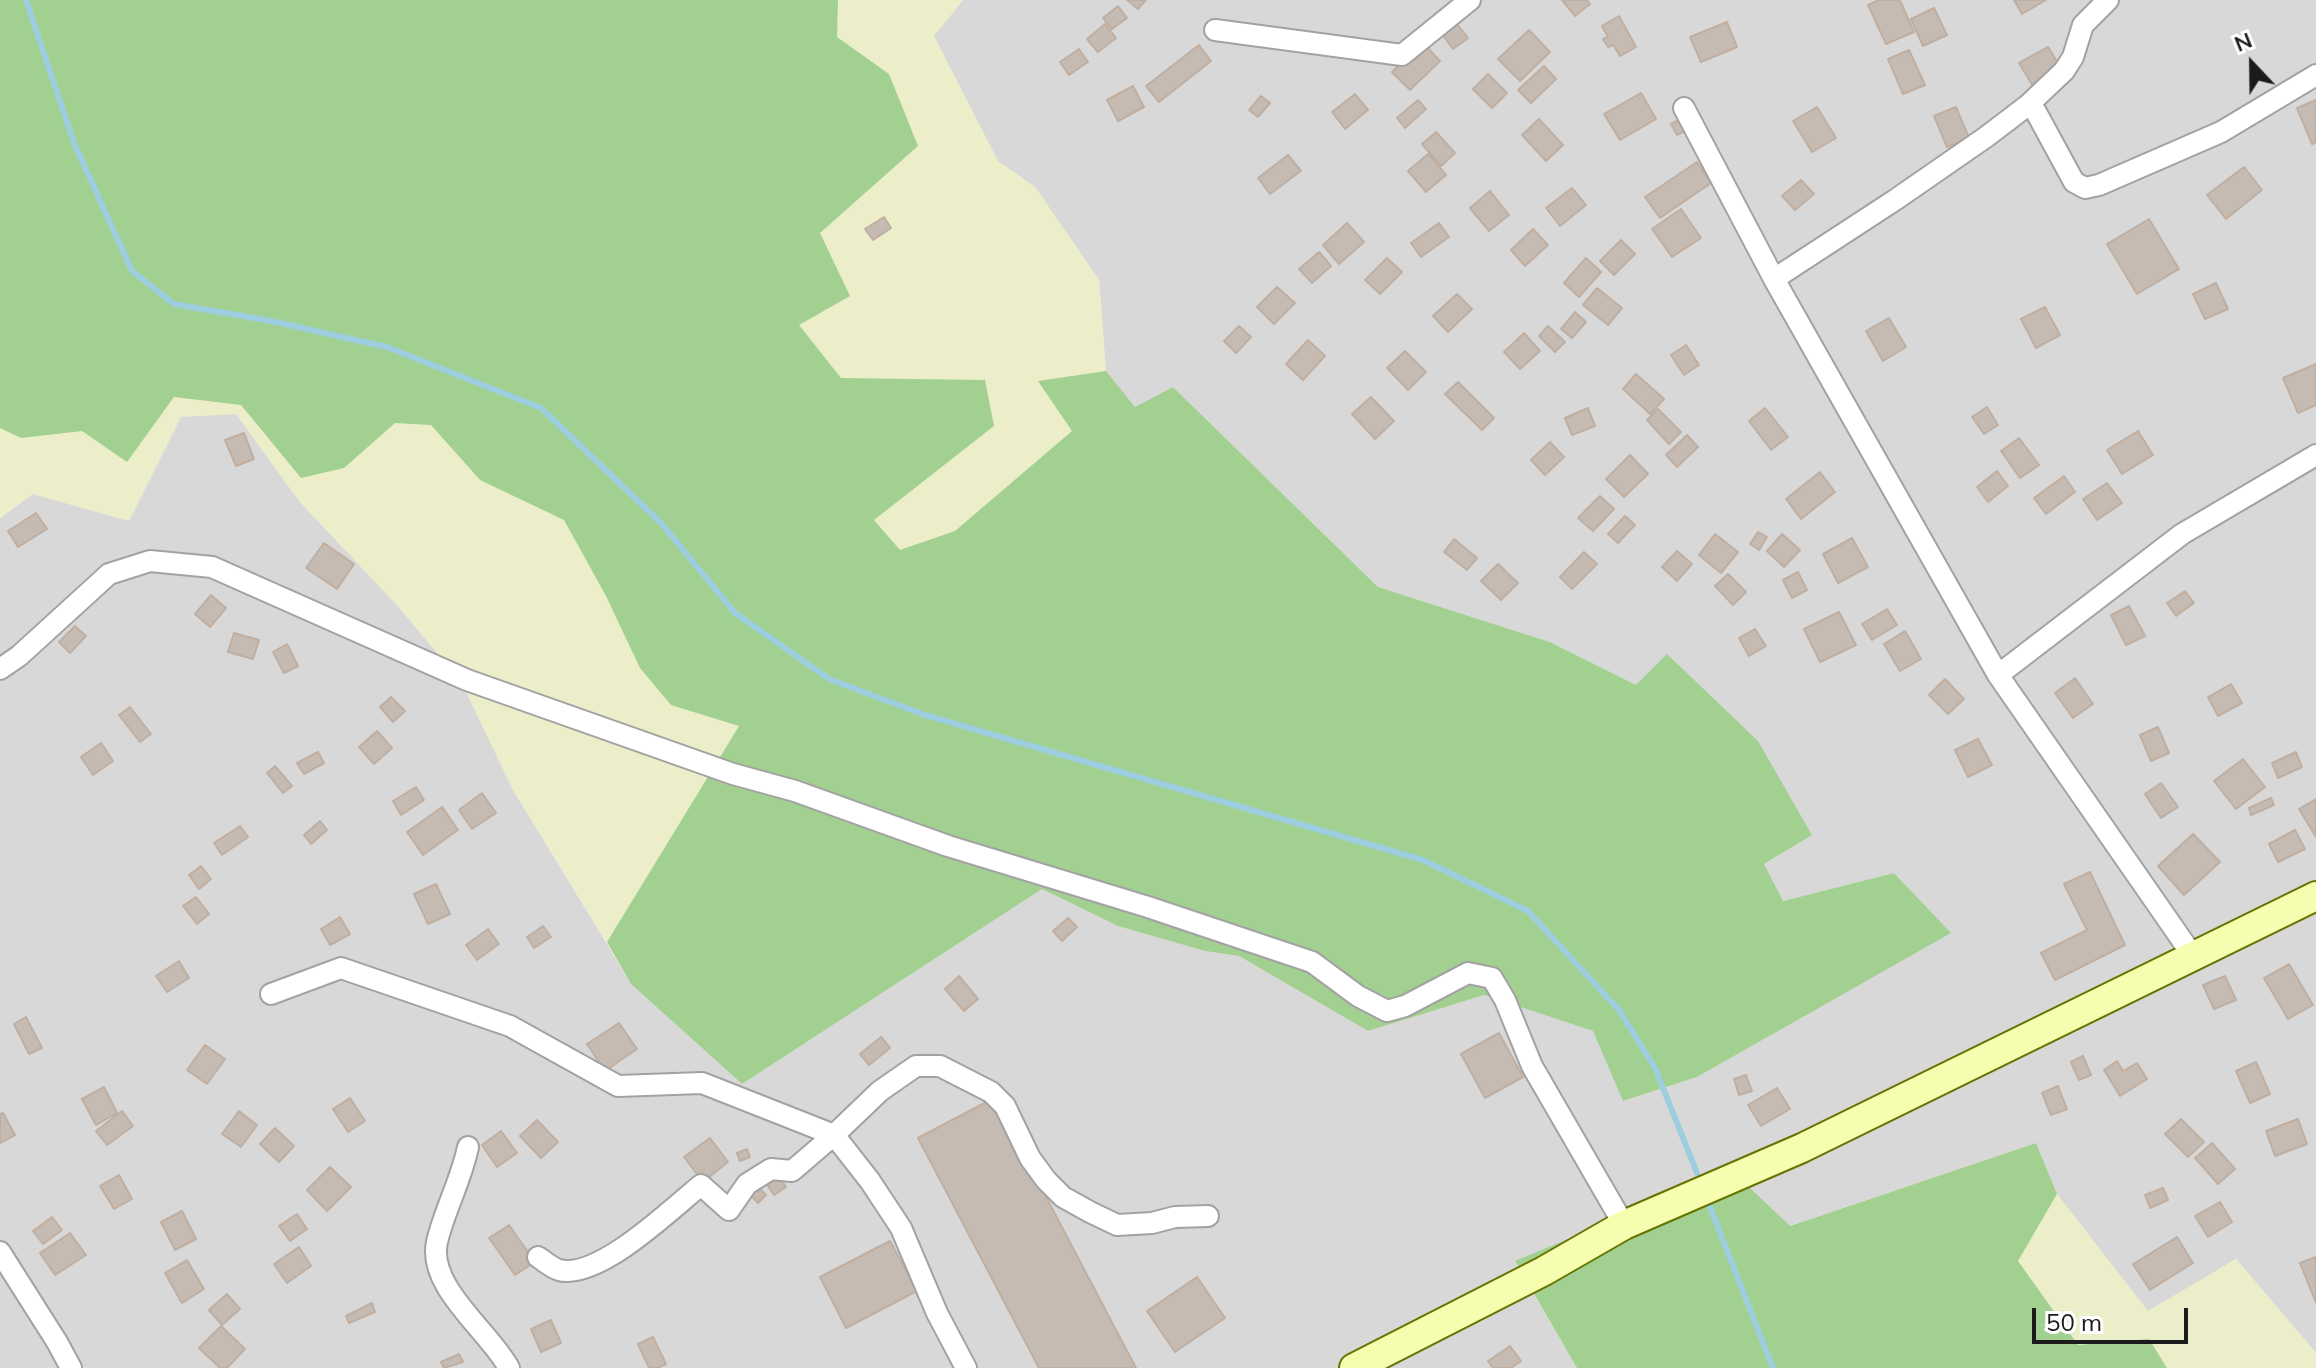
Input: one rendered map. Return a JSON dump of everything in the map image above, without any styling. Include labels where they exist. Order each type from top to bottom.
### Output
[{"type":"street","points":[[1215,30],[1402,55],[1470,0]]},
{"type":"street","points":[[1774,279],[1895,200],[2028,105],[2064,71],[2073,57],[2083,25],[2108,0]]},
{"type":"street","points":[[2028,105],[2036,112],[2074,182],[2085,188],[2099,185],[2221,132],[2316,75]]},
{"type":"street","points":[[1684,108],[1774,279],[1998,675],[2193,956]]},
{"type":"street","points":[[1998,675],[2182,534],[2316,455]]},
{"type":"street","points":[[0,669],[19,656],[109,574],[150,561],[212,567],[467,680],[948,846],[1148,907],[1312,962],[1358,996],[1387,1011],[1405,1006],[1468,973],[1492,978],[1505,1000],[1532,1066],[1624,1225]]},
{"type":"street","points":[[1354,1368],[1544,1271],[1624,1225],[1802,1148],[2316,896]]},
{"type":"street","points":[[271,994],[341,968],[510,1026],[618,1086],[702,1083],[834,1135],[901,1228],[937,1313],[966,1368]]},
{"type":"street","points":[[538,1257],[560,1270],[583,1268],[627,1247],[701,1185],[729,1210],[747,1184],[771,1169],[792,1171],[880,1091],[916,1066],[940,1066],[991,1092],[1005,1106],[1030,1158],[1063,1197],[1117,1225],[1208,1216]]},
{"type":"street","points":[[468,1147],[462,1175],[437,1242],[436,1262],[445,1283],[479,1329],[500,1350],[509,1368]]},
{"type":"street","points":[[0,1252],[71,1368]]},
{"type":"shaded area","points":[[963,0],[2316,0],[2316,1353],[2236,1259],[2148,1312],[2057,1194],[2036,1143],[1789,1226],[1515,1262],[1577,1368],[0,1368],[0,518],[33,494],[129,521],[181,416],[236,414],[300,502],[396,604],[461,681],[513,790],[631,984],[742,1084],[1042,889],[1118,926],[1205,951],[1239,956],[1368,1031],[1484,995],[1593,1031],[1624,1101],[1697,1077],[1950,933],[1894,873],[1783,901],[1763,865],[1812,834],[1667,655],[1637,686],[1550,642],[1378,587],[1173,387],[1135,408],[1106,371],[1099,280],[1035,187],[998,161],[933,36]]},
{"type":"green space","points":[[0,0],[838,0],[837,37],[889,74],[918,146],[820,233],[850,296],[799,325],[841,378],[985,380],[994,426],[874,520],[900,550],[955,531],[1072,431],[1038,381],[1106,371],[1135,407],[1173,387],[1378,587],[1550,642],[1636,685],[1667,654],[1758,741],[1812,835],[1764,864],[1783,901],[1894,873],[1951,933],[1697,1077],[1623,1101],[1593,1031],[1484,995],[1368,1031],[1239,956],[1205,951],[1118,926],[1042,889],[742,1084],[631,984],[607,942],[739,726],[671,705],[640,668],[606,596],[564,520],[480,480],[431,425],[395,423],[344,468],[301,478],[241,405],[174,397],[127,462],[82,431],[21,438],[0,428]]},
{"type":"green space","points":[[838,0],[963,0],[934,36],[998,161],[1035,187],[1099,280],[1106,371],[1039,381],[1072,431],[955,531],[901,550],[874,520],[994,426],[841,378],[798,325],[850,296],[820,233],[918,146],[889,74],[837,37]]},
{"type":"green space","points":[[174,397],[241,405],[301,478],[344,468],[395,423],[431,425],[480,480],[564,520],[606,596],[640,668],[671,704],[739,726],[607,942],[513,790],[461,681],[396,604],[300,502],[236,414],[181,417],[129,521],[33,494],[0,518],[0,428],[22,438],[82,431],[127,461]]},
{"type":"green space","points":[[2036,1143],[2057,1194],[2018,1261],[2078,1345],[2149,1339],[2167,1368],[1577,1368],[1515,1261],[1732,1171],[1790,1226]]},
{"type":"green space","points":[[2057,1194],[2148,1311],[2236,1259],[2316,1353],[2316,1368],[2167,1368],[2149,1339],[2078,1345],[2018,1261]]},
{"type":"building","points":[[1127,0],[1146,0],[1138,9]]},
{"type":"building","points":[[1562,0],[1587,0],[1590,4],[1575,16]]},
{"type":"building","points":[[1879,0],[1900,0],[1914,32],[1886,44],[1868,5]]},
{"type":"building","points":[[2014,0],[2046,0],[2022,14]]},
{"type":"building","points":[[1118,6],[1127,18],[1112,29],[1103,18]]},
{"type":"building","points":[[1934,8],[1947,35],[1923,46],[1911,19]]},
{"type":"building","points":[[1619,16],[1636,47],[1620,56],[1613,45],[1608,47],[1603,39],[1608,37],[1602,26]]},
{"type":"building","points":[[1453,19],[1468,38],[1453,49],[1439,30]]},
{"type":"building","points":[[1727,22],[1737,47],[1701,62],[1690,37]]},
{"type":"building","points":[[1105,24],[1116,38],[1098,52],[1087,39]]},
{"type":"building","points":[[1529,30],[1550,52],[1520,81],[1498,59]]},
{"type":"building","points":[[1422,42],[1440,61],[1410,90],[1392,72]]},
{"type":"building","points":[[1199,45],[1211,61],[1159,102],[1146,86]]},
{"type":"building","points":[[2048,47],[2062,70],[2033,86],[2019,63]]},
{"type":"building","points":[[1079,49],[1088,62],[1069,75],[1060,62]]},
{"type":"building","points":[[1909,50],[1925,85],[1903,94],[1888,59]]},
{"type":"building","points":[[1544,66],[1556,79],[1531,103],[1518,90]]},
{"type":"building","points":[[1488,74],[1507,93],[1492,108],[1473,89]]},
{"type":"building","points":[[1133,86],[1144,107],[1118,121],[1107,100]]},
{"type":"building","points":[[1641,93],[1656,119],[1620,140],[1604,114]]},
{"type":"building","points":[[1355,94],[1368,110],[1345,129],[1332,112]]},
{"type":"building","points":[[1261,96],[1270,103],[1258,117],[1249,110]]},
{"type":"building","points":[[1418,100],[1426,109],[1405,128],[1397,118]]},
{"type":"building","points":[[2316,100],[2316,142],[2312,144],[2297,108]]},
{"type":"building","points":[[1817,107],[1836,138],[1812,152],[1793,121]]},
{"type":"building","points":[[1956,107],[1969,138],[1947,147],[1934,116]]},
{"type":"building","points":[[1539,119],[1563,145],[1546,161],[1522,135]]},
{"type":"building","points":[[1681,119],[1687,130],[1677,135],[1671,124]]},
{"type":"building","points":[[1436,132],[1455,153],[1441,166],[1422,144]]},
{"type":"building","points":[[1428,154],[1446,175],[1426,192],[1408,171]]},
{"type":"building","points":[[1288,155],[1301,171],[1270,194],[1258,178]]},
{"type":"building","points":[[1697,162],[1711,183],[1660,218],[1645,197]]},
{"type":"building","points":[[2244,167],[2262,190],[2226,219],[2207,195]]},
{"type":"building","points":[[1801,180],[1814,194],[1795,210],[1782,196]]},
{"type":"building","points":[[1572,188],[1586,205],[1560,226],[1546,208]]},
{"type":"building","points":[[1490,191],[1509,215],[1489,231],[1470,208]]},
{"type":"building","points":[[1681,209],[1701,238],[1672,257],[1652,229]]},
{"type":"building","points":[[884,217],[891,228],[873,240],[865,229]]},
{"type":"building","points":[[2149,219],[2179,269],[2137,294],[2107,244]]},
{"type":"building","points":[[1347,223],[1364,242],[1339,264],[1323,245]]},
{"type":"building","points":[[1439,223],[1449,237],[1421,257],[1411,243]]},
{"type":"building","points":[[1533,229],[1548,245],[1525,266],[1511,250]]},
{"type":"building","points":[[1621,240],[1635,254],[1614,275],[1600,261]]},
{"type":"building","points":[[1319,252],[1331,266],[1312,283],[1299,269]]},
{"type":"building","points":[[1387,258],[1402,272],[1380,294],[1365,280]]},
{"type":"building","points":[[1586,258],[1601,272],[1579,297],[1564,283]]},
{"type":"building","points":[[2216,283],[2228,309],[2205,319],[2193,294]]},
{"type":"building","points":[[1277,287],[1295,303],[1274,324],[1257,307]]},
{"type":"building","points":[[1597,288],[1622,308],[1608,325],[1583,305]]},
{"type":"building","points":[[1457,294],[1472,309],[1448,332],[1433,316]]},
{"type":"building","points":[[2045,307],[2060,335],[2036,348],[2021,319]]},
{"type":"building","points":[[1575,312],[1586,322],[1572,338],[1561,329]]},
{"type":"building","points":[[1889,318],[1906,347],[1883,361],[1866,331]]},
{"type":"building","points":[[1239,326],[1251,337],[1236,353],[1224,341]]},
{"type":"building","points":[[1548,326],[1565,342],[1555,352],[1539,336]]},
{"type":"building","points":[[1524,333],[1540,351],[1520,369],[1504,352]]},
{"type":"building","points":[[1308,340],[1325,356],[1303,380],[1286,364]]},
{"type":"building","points":[[1686,345],[1699,365],[1684,375],[1671,355]]},
{"type":"building","points":[[1405,351],[1426,372],[1408,390],[1387,368]]},
{"type":"building","points":[[2316,364],[2316,405],[2298,413],[2283,378]]},
{"type":"building","points":[[1636,374],[1664,399],[1650,414],[1623,389]]},
{"type":"building","points":[[1458,382],[1494,418],[1482,430],[1445,394]]},
{"type":"building","points":[[1371,397],[1394,421],[1375,439],[1352,414]]},
{"type":"building","points":[[1987,407],[1998,425],[1984,434],[1972,417]]},
{"type":"building","points":[[1588,408],[1595,426],[1572,435],[1565,418]]},
{"type":"building","points":[[1765,408],[1788,437],[1771,450],[1749,421]]},
{"type":"building","points":[[1658,409],[1681,432],[1669,444],[1647,420]]},
{"type":"building","points":[[2138,431],[2153,455],[2122,474],[2107,450]]},
{"type":"building","points":[[244,433],[254,459],[236,466],[225,440]]},
{"type":"building","points":[[1687,435],[1698,447],[1677,467],[1666,455]]},
{"type":"building","points":[[2019,438],[2039,465],[2020,478],[2001,451]]},
{"type":"building","points":[[1550,442],[1564,457],[1545,475],[1531,460]]},
{"type":"building","points":[[1630,455],[1648,474],[1624,497],[1606,479]]},
{"type":"building","points":[[1997,471],[2008,486],[1988,502],[1977,487]]},
{"type":"building","points":[[1820,472],[1835,492],[1801,519],[1786,499]]},
{"type":"building","points":[[2064,476],[2075,492],[2046,514],[2034,498]]},
{"type":"building","points":[[2107,483],[2122,503],[2097,520],[2083,499]]},
{"type":"building","points":[[1600,496],[1614,509],[1593,531],[1578,518]]},
{"type":"building","points":[[36,513],[47,529],[18,547],[8,531]]},
{"type":"building","points":[[1625,516],[1635,525],[1618,543],[1608,534]]},
{"type":"building","points":[[1758,532],[1767,537],[1759,550],[1750,544]]},
{"type":"building","points":[[1715,534],[1738,552],[1721,573],[1699,555]]},
{"type":"building","points":[[1782,534],[1800,550],[1784,567],[1767,551]]},
{"type":"building","points":[[1852,538],[1868,567],[1838,583],[1823,554]]},
{"type":"building","points":[[1454,539],[1477,558],[1467,570],[1444,552]]},
{"type":"building","points":[[324,543],[354,564],[337,589],[306,568]]},
{"type":"building","points":[[1677,551],[1692,564],[1677,581],[1662,567]]},
{"type":"building","points":[[1584,552],[1597,564],[1572,589],[1560,577]]},
{"type":"building","points":[[1498,564],[1518,583],[1501,600],[1481,581]]},
{"type":"building","points":[[1798,572],[1807,590],[1792,598],[1783,580]]},
{"type":"building","points":[[1728,574],[1746,592],[1733,605],[1715,586]]},
{"type":"building","points":[[2185,591],[2194,603],[2176,616],[2167,603]]},
{"type":"building","points":[[211,595],[226,608],[210,627],[195,614]]},
{"type":"building","points":[[2129,606],[2145,636],[2126,645],[2111,615]]},
{"type":"building","points":[[1887,609],[1897,625],[1872,640],[1862,624]]},
{"type":"building","points":[[1839,612],[1856,645],[1820,662],[1804,629]]},
{"type":"building","points":[[75,626],[86,636],[70,653],[59,642]]},
{"type":"building","points":[[1755,629],[1766,646],[1749,656],[1739,638]]},
{"type":"building","points":[[1905,631],[1921,659],[1900,671],[1884,644]]},
{"type":"building","points":[[234,633],[259,640],[253,659],[228,652]]},
{"type":"building","points":[[287,644],[298,666],[284,673],[273,652]]},
{"type":"building","points":[[2075,678],[2093,704],[2073,718],[2055,693]]},
{"type":"building","points":[[1945,679],[1964,699],[1948,714],[1929,695]]},
{"type":"building","points":[[2231,684],[2242,703],[2218,716],[2208,697]]},
{"type":"building","points":[[391,697],[405,711],[393,722],[380,707]]},
{"type":"building","points":[[130,707],[151,734],[140,742],[119,715]]},
{"type":"building","points":[[2158,727],[2169,753],[2151,761],[2140,735]]},
{"type":"building","points":[[377,731],[392,748],[374,764],[359,747]]},
{"type":"building","points":[[1978,739],[1992,765],[1968,777],[1955,750]]},
{"type":"building","points":[[101,743],[113,761],[93,775],[81,757]]},
{"type":"building","points":[[318,752],[324,763],[304,774],[297,763]]},
{"type":"building","points":[[2296,752],[2302,767],[2278,778],[2272,763]]},
{"type":"building","points":[[2243,759],[2265,787],[2236,809],[2214,781]]},
{"type":"building","points":[[275,766],[292,786],[283,793],[267,773]]},
{"type":"building","points":[[2161,783],[2178,807],[2161,818],[2145,794]]},
{"type":"building","points":[[416,787],[424,800],[401,815],[393,801]]},
{"type":"building","points":[[482,793],[496,813],[472,829],[459,810]]},
{"type":"building","points":[[2271,798],[2274,805],[2251,815],[2249,808]]},
{"type":"building","points":[[2316,799],[2316,837],[2299,809]]},
{"type":"building","points":[[442,807],[458,830],[423,855],[407,832]]},
{"type":"building","points":[[320,821],[327,830],[311,844],[304,835]]},
{"type":"building","points":[[240,826],[248,837],[222,855],[214,843]]},
{"type":"building","points":[[2295,830],[2305,849],[2278,862],[2269,844]]},
{"type":"building","points":[[2193,834],[2220,862],[2184,895],[2158,866]]},
{"type":"building","points":[[201,866],[211,879],[199,889],[189,875]]},
{"type":"building","points":[[2090,872],[2125,945],[2055,980],[2041,953],[2087,930],[2064,884]]},
{"type":"building","points":[[436,884],[450,914],[428,924],[414,894]]},
{"type":"building","points":[[196,897],[209,914],[197,924],[183,906]]},
{"type":"building","points":[[340,917],[350,934],[330,945],[321,929]]},
{"type":"building","points":[[1068,918],[1077,927],[1062,941],[1053,931]]},
{"type":"building","points":[[543,926],[551,937],[534,948],[527,937]]},
{"type":"building","points":[[488,929],[499,944],[477,960],[466,945]]},
{"type":"building","points":[[179,961],[189,978],[167,992],[156,976]]},
{"type":"building","points":[[2289,964],[2313,1005],[2288,1019],[2264,978]]},
{"type":"building","points":[[959,976],[978,999],[964,1011],[945,989]]},
{"type":"building","points":[[2225,976],[2236,1000],[2214,1009],[2203,985]]},
{"type":"building","points":[[26,1017],[42,1048],[29,1054],[14,1024]]},
{"type":"building","points":[[619,1023],[637,1049],[605,1071],[587,1044]]},
{"type":"building","points":[[1499,1033],[1523,1077],[1485,1098],[1461,1054]]},
{"type":"building","points":[[881,1037],[890,1048],[869,1065],[860,1054]]},
{"type":"building","points":[[205,1045],[225,1059],[207,1084],[187,1070]]},
{"type":"building","points":[[2083,1056],[2091,1075],[2079,1080],[2071,1062]]},
{"type":"building","points":[[2117,1061],[2123,1071],[2137,1063],[2147,1079],[2120,1096],[2104,1070]]},
{"type":"building","points":[[2256,1062],[2270,1094],[2250,1103],[2236,1071]]},
{"type":"building","points":[[1746,1075],[1752,1091],[1739,1095],[1734,1079]]},
{"type":"building","points":[[2058,1086],[2067,1109],[2051,1115],[2042,1093]]},
{"type":"building","points":[[104,1087],[117,1113],[96,1125],[82,1099]]},
{"type":"building","points":[[1777,1088],[1790,1109],[1761,1126],[1748,1105]]},
{"type":"building","points":[[350,1098],[365,1121],[348,1132],[333,1109]]},
{"type":"building","points":[[994,1098],[1136,1368],[1039,1368],[918,1138]]},
{"type":"building","points":[[122,1111],[133,1126],[107,1145],[96,1131]]},
{"type":"building","points":[[239,1111],[257,1125],[241,1147],[222,1134]]},
{"type":"building","points":[[3,1113],[15,1135],[0,1143],[0,1114]]},
{"type":"building","points":[[2181,1119],[2204,1142],[2188,1157],[2165,1134]]},
{"type":"building","points":[[2298,1119],[2307,1144],[2275,1156],[2266,1131]]},
{"type":"building","points":[[537,1120],[558,1142],[541,1158],[520,1136]]},
{"type":"building","points":[[275,1128],[294,1146],[279,1162],[260,1144]]},
{"type":"building","points":[[501,1131],[517,1153],[497,1167],[482,1145]]},
{"type":"building","points":[[710,1138],[728,1162],[703,1182],[684,1157]]},
{"type":"building","points":[[2212,1143],[2235,1169],[2218,1184],[2195,1158]]},
{"type":"building","points":[[747,1149],[750,1157],[740,1161],[737,1153]]},
{"type":"building","points":[[330,1167],[351,1187],[327,1211],[307,1190]]},
{"type":"building","points":[[776,1172],[786,1187],[774,1195],[764,1180]]},
{"type":"building","points":[[119,1175],[132,1199],[114,1209],[100,1186]]},
{"type":"building","points":[[757,1186],[766,1195],[758,1203],[749,1193]]},
{"type":"building","points":[[2163,1188],[2168,1200],[2150,1208],[2145,1195]]},
{"type":"building","points":[[2220,1202],[2232,1222],[2208,1237],[2195,1216]]},
{"type":"building","points":[[182,1211],[196,1239],[175,1250],[161,1222]]},
{"type":"building","points":[[297,1214],[307,1229],[290,1241],[279,1226]]},
{"type":"building","points":[[52,1217],[62,1230],[43,1244],[33,1231]]},
{"type":"building","points":[[509,1225],[535,1262],[515,1275],[489,1238]]},
{"type":"building","points":[[70,1233],[86,1255],[55,1275],[40,1253]]},
{"type":"building","points":[[2177,1237],[2193,1263],[2150,1290],[2133,1264]]},
{"type":"building","points":[[890,1241],[917,1291],[846,1328],[820,1277]]},
{"type":"building","points":[[299,1247],[311,1266],[287,1283],[274,1264]]},
{"type":"building","points":[[2316,1257],[2316,1303],[2300,1263]]},
{"type":"building","points":[[187,1260],[204,1289],[182,1303],[165,1273]]},
{"type":"building","points":[[1197,1277],[1225,1318],[1175,1352],[1147,1311]]},
{"type":"building","points":[[227,1294],[240,1309],[222,1325],[209,1310]]},
{"type":"building","points":[[372,1303],[375,1312],[349,1323],[346,1316]]},
{"type":"building","points":[[551,1320],[561,1343],[541,1352],[531,1329]]},
{"type":"building","points":[[221,1326],[245,1349],[227,1368],[220,1368],[199,1348]]},
{"type":"building","points":[[653,1337],[666,1364],[658,1368],[649,1368],[638,1344]]},
{"type":"building","points":[[1510,1346],[1521,1361],[1511,1368],[1493,1368],[1488,1361]]},
{"type":"building","points":[[459,1354],[463,1362],[444,1368],[441,1362]]},
{"type":"waterway","points":[[26,0],[74,143],[132,271],[174,304],[271,321],[387,347],[541,408],[661,523],[735,613],[829,679],[925,715],[1423,860],[1528,911],[1619,1010],[1655,1068],[1697,1173]]},
{"type":"waterway","points":[[1710,1207],[1773,1368]]}]
